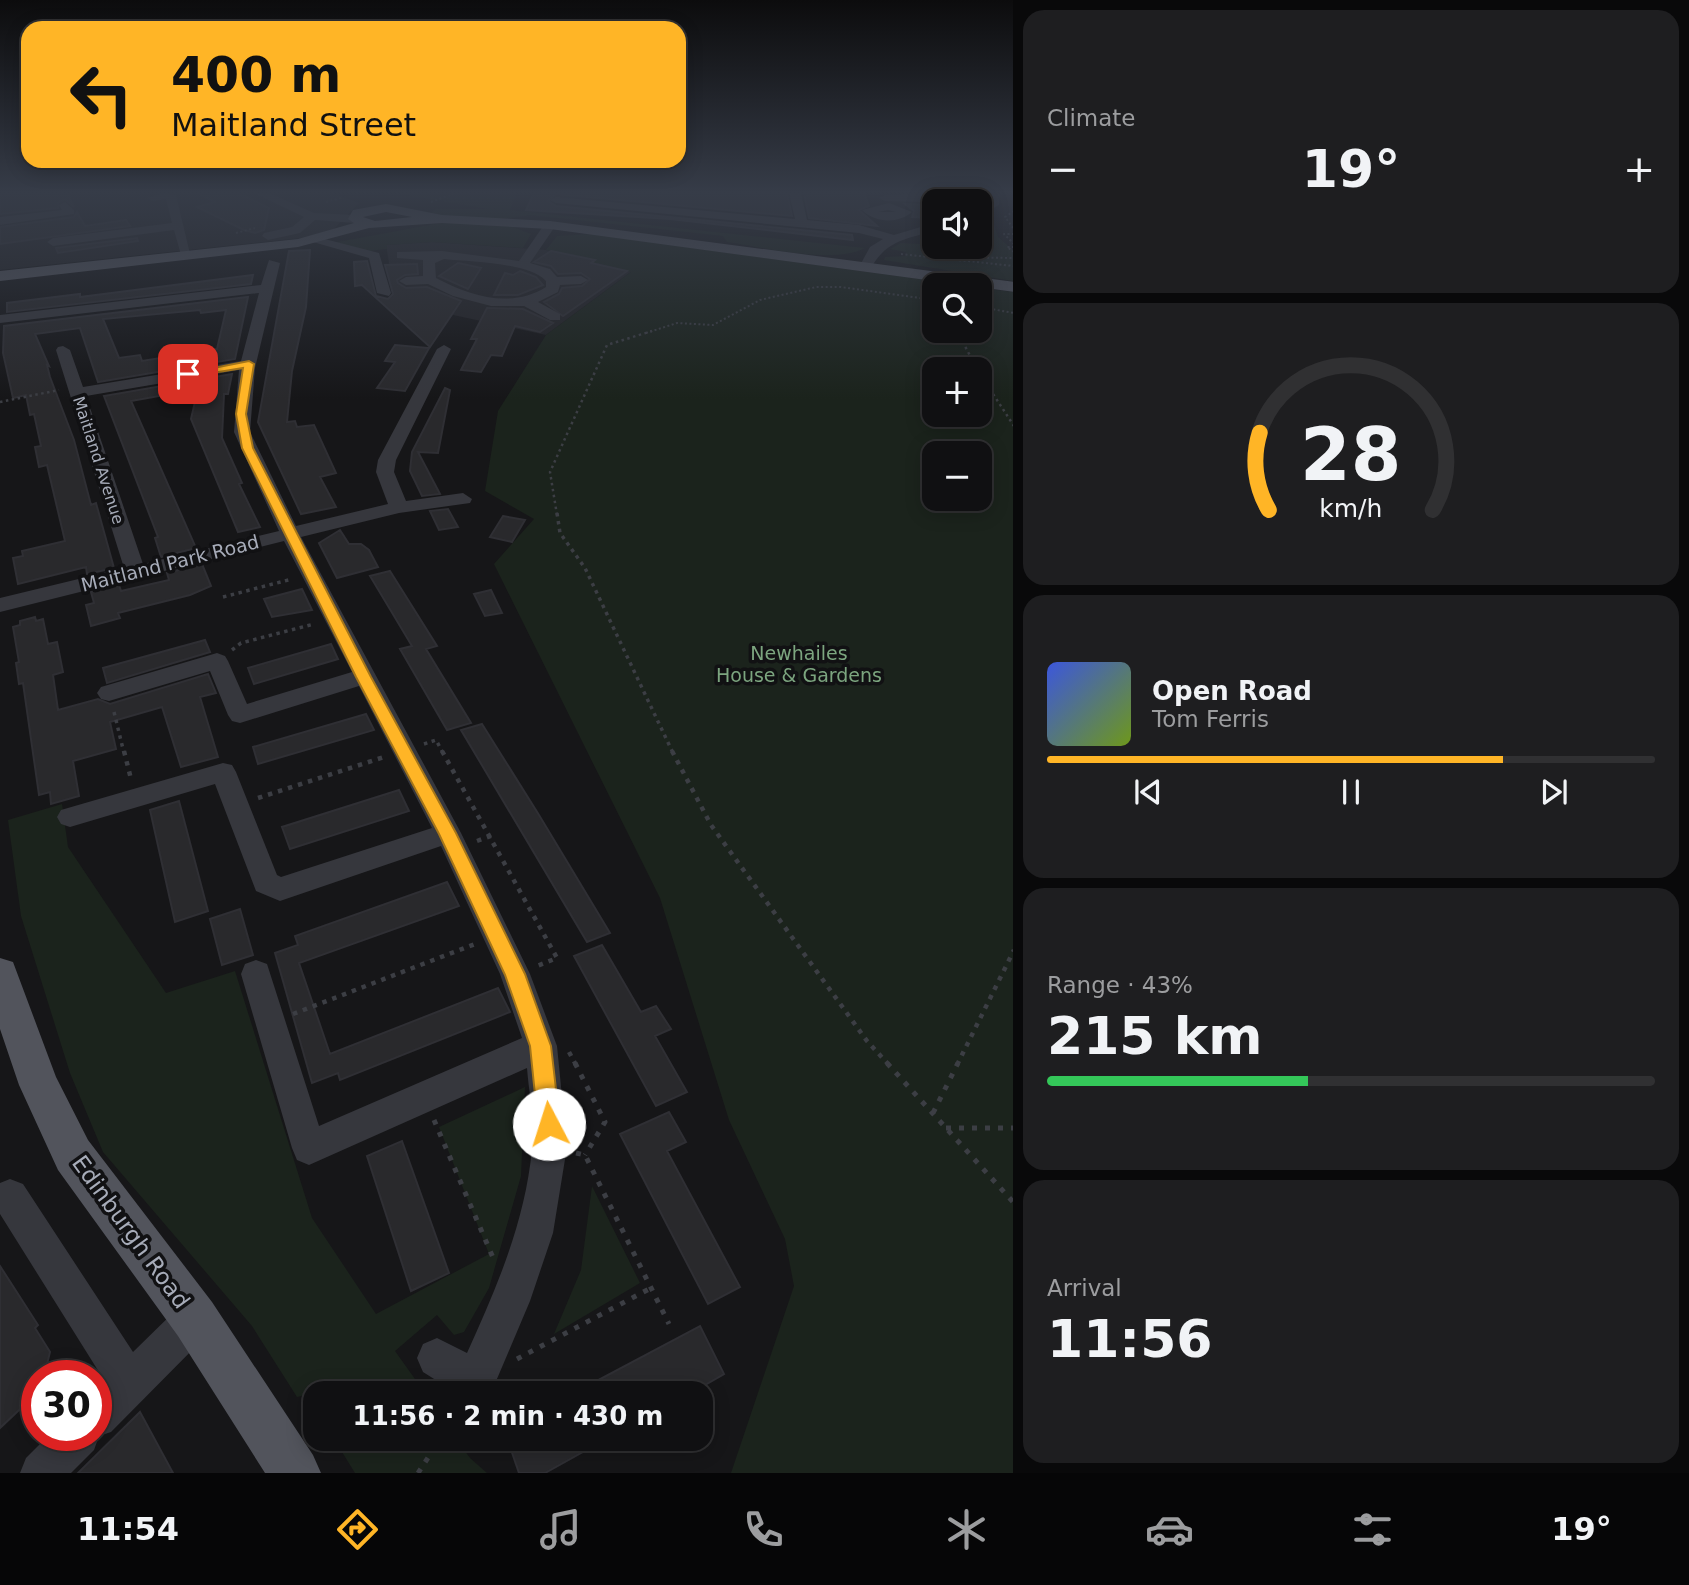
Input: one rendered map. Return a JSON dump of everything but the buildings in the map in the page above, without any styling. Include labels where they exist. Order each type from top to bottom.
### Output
[{"type":"main road","points":[[0,276],[127,262]]},
{"type":"main road","points":[[825,262],[1013,287]]},
{"type":"main road","name":"Edinburgh Road","points":[[0,974],[39,1085],[73,1155],[195,1319],[295,1473]]},
{"type":"street","points":[[376,262],[384,293]]},
{"type":"street","points":[[429,262],[433,282]]},
{"type":"street","points":[[499,262],[522,265],[550,278],[581,280]]},
{"type":"street","points":[[522,265],[524,262]]},
{"type":"street","points":[[865,267],[867,262]]},
{"type":"street","points":[[550,278],[564,268]]},
{"type":"street","points":[[0,320],[271,276],[249,364],[241,414],[242,432],[333,619],[447,833],[497,936],[541,1046],[550,1147],[535,1233],[511,1301],[475,1381]]},
{"type":"street","points":[[411,285],[433,282],[501,303],[527,302],[546,295],[553,289],[550,278]]},
{"type":"street","points":[[450,306],[474,296]]},
{"type":"street","points":[[527,302],[555,317]]},
{"type":"street","points":[[399,507],[385,472],[387,460],[444,349]]},
{"type":"street","name":"Maitland Avenue","points":[[63,350],[135,570]]},
{"type":"street","points":[[76,390],[249,364]]},
{"type":"street","name":"Maitland Park Road","points":[[0,605],[399,507],[463,499]]},
{"type":"street","points":[[109,693],[217,661],[240,715],[363,677]]},
{"type":"street","points":[[70,817],[223,772],[266,883],[280,889],[447,833]]},
{"type":"street","points":[[256,974],[309,1148],[541,1046]]},
{"type":"street","points":[[10,1197],[130,1384]]},
{"type":"street","points":[[112,1402],[195,1319]]},
{"type":"street","points":[[437,1358],[465,1381]]},
{"type":"street","points":[[41,1473],[63,1451]]},
{"type":"path","points":[[971,262],[1013,266]]},
{"type":"path","points":[[922,298],[816,287],[760,300],[713,325],[677,323],[607,345],[550,472],[560,533],[586,568],[666,740],[711,825],[867,1041],[1013,1203]]},
{"type":"path","points":[[992,309],[1013,313]]},
{"type":"path","points":[[0,402],[76,390]]},
{"type":"path","points":[[992,393],[1013,426]]},
{"type":"path","points":[[223,597],[310,574]]},
{"type":"path","points":[[217,661],[241,643],[333,619]]},
{"type":"path","points":[[109,693],[136,798]]},
{"type":"path","points":[[436,740],[557,958]]},
{"type":"path","points":[[236,806],[403,751]]},
{"type":"path","points":[[271,1023],[497,936]]},
{"type":"path","points":[[933,1113],[1013,950]]},
{"type":"path","points":[[541,1046],[566,1045],[604,1122],[585,1155]]},
{"type":"path","points":[[424,1098],[511,1301]]},
{"type":"path","points":[[946,1128],[1013,1128]]},
{"type":"path","points":[[550,1147],[585,1155]]},
{"type":"path","points":[[585,1155],[669,1324]]},
{"type":"path","points":[[483,1381],[651,1288]]},
{"type":"path","points":[[418,1473],[432,1451]]},
{"type":"shaded area","points":[[0,262],[77,262],[0,270]]},
{"type":"shaded area","points":[[389,262],[594,262],[632,271],[546,335],[430,310],[392,281]]},
{"type":"green space","name":"Newhailes House & Gardens","points":[[591,262],[793,262],[922,280],[922,343],[992,343],[992,289],[1013,292],[1013,1473],[731,1473],[794,1286],[785,1239],[729,1120],[660,898],[494,564],[534,519],[485,491],[498,411],[546,335],[631,272]]},
{"type":"green space","points":[[895,262],[1013,262],[1013,281],[992,278],[992,273],[964,273]]},
{"type":"green space","points":[[62,804],[68,847],[166,993],[235,971],[312,1218],[376,1314],[489,1254],[439,1127],[525,1087],[521,1176],[489,1288],[464,1332],[454,1335],[437,1315],[395,1351],[416,1381],[303,1381],[303,1396],[297,1397],[252,1326],[103,1152],[70,1073],[21,916],[8,820]]},
{"type":"green space","points":[[592,1186],[640,1283],[554,1334],[581,1270]]},
{"type":"green space","points":[[341,1451],[465,1451],[487,1473],[355,1473]]},
{"type":"route","points":[[188,374],[249,364],[241,414],[242,432],[248,448],[363,677],[447,833],[515,974],[541,1046],[549,1124]]}]
